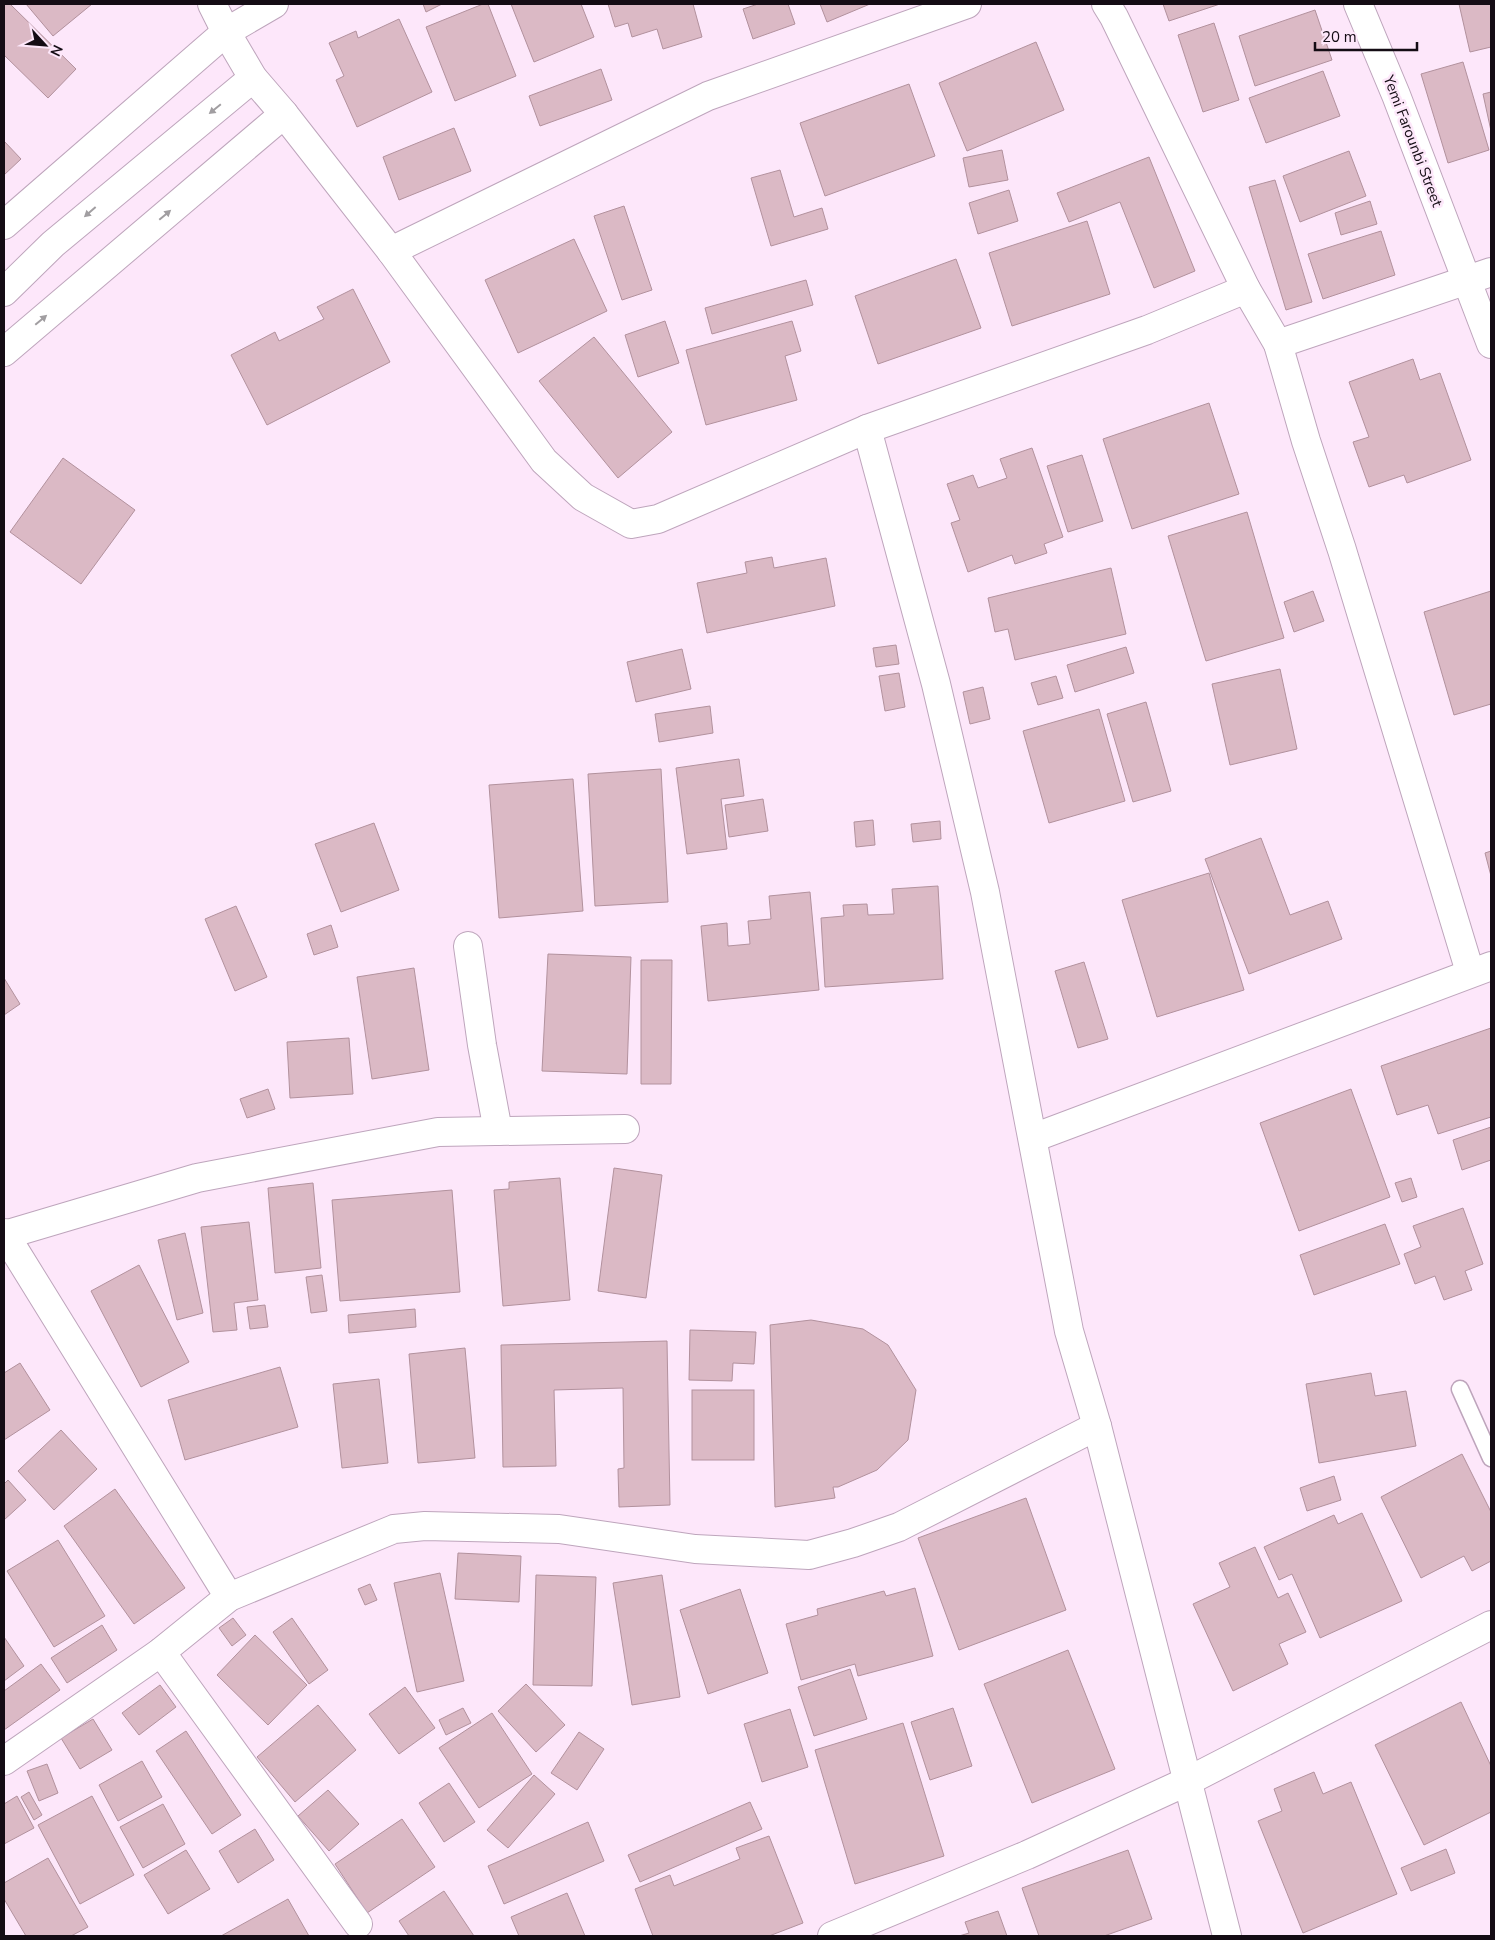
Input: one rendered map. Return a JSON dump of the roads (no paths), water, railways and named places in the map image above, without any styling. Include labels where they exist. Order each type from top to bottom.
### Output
[{"type":"street","points":[[212,4],[253,78],[284,114],[391,251],[544,461],[583,497],[631,524],[658,519],[867,429],[1147,330],[1246,289]]},
{"type":"street","points":[[4,225],[226,32],[274,4]]},
{"type":"street","points":[[391,251],[708,96],[966,4]]},
{"type":"street","points":[[1033,1138],[1480,969],[1306,441],[1278,344],[1246,289],[1106,4]]},
{"type":"street","name":"Yemi Farounbi Street","points":[[1358,4],[1396,95],[1479,276],[1491,344]]},
{"type":"street","points":[[4,292],[53,244],[253,78]]},
{"type":"street","points":[[4,352],[284,114]]},
{"type":"street","points":[[1278,344],[1479,276]]},
{"type":"street","points":[[867,429],[936,684],[985,892],[1068,1331],[1097,1426],[1227,1936]]},
{"type":"street","points":[[468,946],[482,1045],[498,1132]]},
{"type":"street","points":[[228,1596],[4,1234],[197,1178],[438,1132],[625,1129]]},
{"type":"street","points":[[4,1761],[161,1652],[228,1596],[394,1529],[425,1526],[559,1529],[695,1549],[809,1555],[853,1543],[898,1527],[1097,1426]]},
{"type":"street","points":[[832,1936],[1027,1855],[1188,1781],[1491,1625]]},
{"type":"street","points":[[161,1652],[358,1924]]},
{"type":"lane","points":[[1460,1389],[1491,1458]]}]
